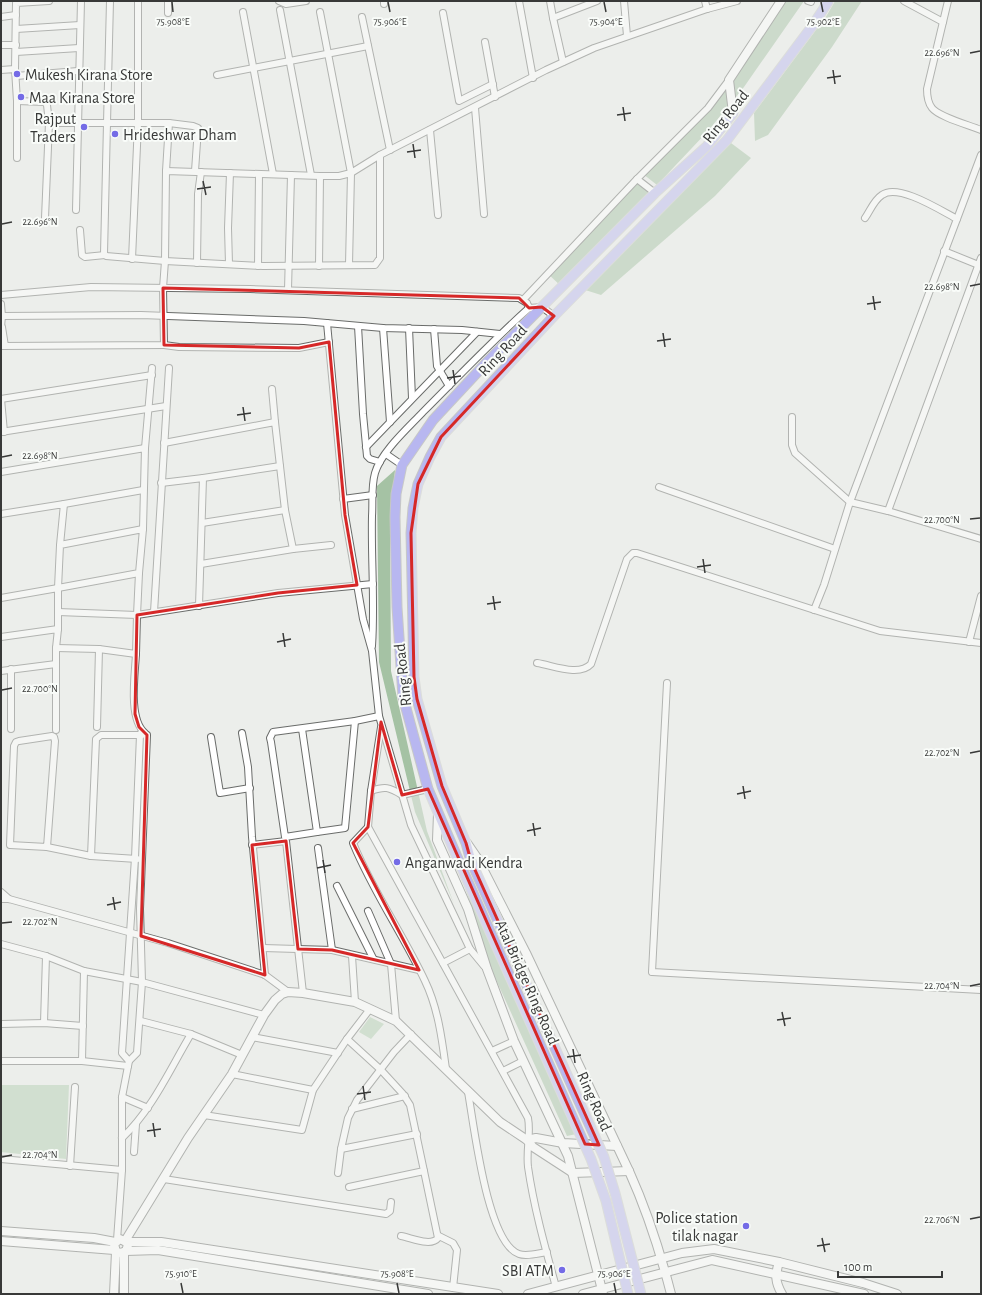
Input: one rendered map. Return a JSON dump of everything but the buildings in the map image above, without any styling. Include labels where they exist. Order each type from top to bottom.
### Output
[{"type":"main road","name":"Ring Road","points":[[641,1294],[616,1193],[604,1157],[471,861],[466,843],[442,786],[417,699],[414,677],[411,533],[413,508],[418,484],[441,437],[554,316],[727,140],[830,2]]},
{"type":"main road","name":"Ring Road","points":[[460,864],[428,789],[409,724],[402,684],[395,517],[396,494],[402,464],[433,420],[542,307],[655,194],[706,146],[733,113]]},
{"type":"main road","name":"Atal Bridge Ring Road","points":[[460,864],[591,1159],[606,1201],[628,1294]]},
{"type":"street","points":[[17,158],[17,101],[15,69],[16,2],[49,1]]},
{"type":"street","points":[[76,210],[78,71],[81,1]]},
{"type":"street","points":[[104,255],[103,221],[110,1]]},
{"type":"street","points":[[132,259],[138,123],[138,1]]},
{"type":"street","points":[[168,1],[168,13]]},
{"type":"street","points":[[279,1],[286,4],[306,1]]},
{"type":"street","points":[[519,1],[533,78]]},
{"type":"street","points":[[550,1],[552,18],[563,62]]},
{"type":"street","points":[[552,18],[589,2],[597,1]]},
{"type":"street","points":[[624,1],[627,36]]},
{"type":"street","points":[[705,1],[707,9]]},
{"type":"street","points":[[166,171],[320,176],[339,176],[351,173],[380,155],[563,62],[627,36],[707,9],[737,1]]},
{"type":"street","points":[[523,300],[637,179],[708,108],[729,80],[781,1]]},
{"type":"street","points":[[904,1],[943,22]]},
{"type":"street","points":[[948,1],[927,89],[929,102],[932,108],[938,113],[981,130]]},
{"type":"street","points":[[280,10],[312,175]]},
{"type":"street","points":[[243,12],[273,174]]},
{"type":"street","points":[[320,12],[351,173],[349,265]]},
{"type":"street","points":[[443,13],[462,114]]},
{"type":"street","points":[[1,17],[16,15]]},
{"type":"street","points":[[362,17],[390,150]]},
{"type":"street","points":[[16,29],[80,25]]},
{"type":"street","points":[[485,42],[495,97]]},
{"type":"street","points":[[1,46],[16,45]]},
{"type":"street","points":[[217,75],[368,46]]},
{"type":"street","points":[[16,52],[79,48]]},
{"type":"street","points":[[1,70],[15,69]]},
{"type":"street","points":[[16,76],[78,71]]},
{"type":"street","points":[[729,80],[733,113]]},
{"type":"street","points":[[459,101],[493,84]]},
{"type":"street","points":[[17,101],[46,102],[48,105],[49,123],[45,218]]},
{"type":"street","points":[[475,108],[484,214]]},
{"type":"street","points":[[49,123],[169,123],[193,126],[198,130],[197,263]]},
{"type":"street","points":[[164,345],[163,288],[165,261],[166,171],[169,123]]},
{"type":"street","points":[[430,130],[438,215]]},
{"type":"street","points":[[80,230],[82,255],[85,257],[104,255],[132,259],[258,266],[375,265],[380,258],[380,155]]},
{"type":"street","points":[[814,610],[850,502],[981,155]]},
{"type":"street","points":[[229,264],[228,228],[230,173]]},
{"type":"street","points":[[258,266],[259,174]]},
{"type":"street","points":[[288,290],[291,175]]},
{"type":"street","points":[[319,266],[320,176]]},
{"type":"street","points":[[637,179],[655,194]]},
{"type":"street","points":[[865,218],[881,195],[894,191],[904,193],[957,219]]},
{"type":"street","points":[[944,250],[980,266]]},
{"type":"street","points":[[888,511],[980,266],[981,258]]},
{"type":"street","points":[[1,295],[91,287],[288,290],[519,298],[523,300],[529,308]]},
{"type":"street","points":[[1,304],[3,346],[164,345],[179,348],[299,348],[329,342]]},
{"type":"street","points":[[372,652],[374,619],[373,495],[375,472],[380,462],[405,431],[500,334],[529,308],[542,307],[554,316]]},
{"type":"street","points":[[2,316],[164,316],[327,323],[383,328],[434,329],[500,334]]},
{"type":"street","points":[[327,323],[343,499],[363,619],[372,652],[379,716],[411,825],[470,950],[487,969]]},
{"type":"street","points":[[358,326],[367,456],[370,459],[380,462]]},
{"type":"street","points":[[383,328],[390,422]]},
{"type":"street","points":[[409,328],[412,398]]},
{"type":"street","points":[[434,329],[439,371],[449,386]]},
{"type":"street","points":[[366,447],[477,332]]},
{"type":"street","points":[[124,1294],[121,1246],[122,1097],[129,1063],[137,1053],[141,1021],[142,982],[140,909],[143,860],[143,734],[135,714],[136,654],[143,529],[143,490],[152,368]]},
{"type":"street","points":[[154,612],[169,368]]},
{"type":"street","points":[[152,375],[1,399],[3,432],[166,406]]},
{"type":"street","points":[[272,389],[285,510],[294,549]]},
{"type":"street","points":[[792,417],[792,445],[795,452],[850,502],[888,511],[981,539]]},
{"type":"street","points":[[164,443],[275,422]]},
{"type":"street","points":[[1,472],[146,448]]},
{"type":"street","points":[[386,454],[402,464]]},
{"type":"street","points":[[161,483],[280,466]]},
{"type":"street","points":[[198,606],[203,478]]},
{"type":"street","points":[[659,487],[835,549]]},
{"type":"street","points":[[1,514],[143,490]]},
{"type":"street","points":[[343,499],[373,495]]},
{"type":"street","points":[[56,730],[58,588],[64,504]]},
{"type":"street","points":[[202,523],[285,510]]},
{"type":"street","points":[[60,545],[143,529]]},
{"type":"street","points":[[200,564],[294,549],[331,545]]},
{"type":"street","points":[[537,663],[577,670],[588,667],[593,657],[627,558],[637,553],[880,631],[981,643]]},
{"type":"street","points":[[1,598],[140,573]]},
{"type":"street","points":[[58,612],[137,615],[278,593],[373,584]]},
{"type":"street","points":[[969,642],[981,596]]},
{"type":"street","points":[[1,637],[58,629]]},
{"type":"street","points":[[56,648],[99,649],[136,654]]},
{"type":"street","points":[[97,727],[99,649]]},
{"type":"street","points":[[1,671],[56,664]]},
{"type":"street","points":[[11,669],[11,729]]},
{"type":"street","points":[[667,683],[652,972],[981,990]]},
{"type":"street","points":[[355,721],[345,828],[286,837],[270,738],[274,732],[355,721],[379,716]]},
{"type":"street","points":[[382,725],[371,791],[368,827],[528,1118],[530,1125],[527,1140],[527,1156],[531,1185],[556,1287]]},
{"type":"street","points":[[302,728],[317,832]]},
{"type":"street","points":[[242,733],[250,788],[252,844],[266,975]]},
{"type":"street","points":[[91,856],[96,739],[100,735],[143,734]]},
{"type":"street","points":[[129,1063],[122,1053],[143,734]]},
{"type":"street","points":[[47,846],[55,741],[54,737],[52,736],[19,741],[14,746],[10,845],[47,846],[91,856],[135,858],[143,860]]},
{"type":"street","points":[[211,736],[220,793],[250,788]]},
{"type":"street","points":[[371,791],[383,787],[392,789],[402,795],[428,789]]},
{"type":"street","points":[[438,814],[437,840],[468,909],[487,969],[514,1041],[563,1143],[573,1173],[603,1292]]},
{"type":"street","points":[[368,827],[353,843],[386,911],[426,982],[440,1025],[446,1069]]},
{"type":"street","points":[[252,844],[286,841],[303,993]]},
{"type":"street","points":[[466,843],[478,859],[526,953],[629,1171],[643,1203],[662,1260],[671,1294]]},
{"type":"street","points":[[318,848],[332,950]]},
{"type":"street","points":[[337,886],[373,958]]},
{"type":"street","points":[[1,892],[9,899]]},
{"type":"street","points":[[1,899],[9,899],[141,936],[266,975],[288,992]]},
{"type":"street","points":[[131,907],[140,909]]},
{"type":"street","points":[[368,911],[391,964],[396,1022]]},
{"type":"street","points":[[1,944],[46,956],[84,971],[142,982],[264,1015]]},
{"type":"street","points":[[263,948],[332,950],[352,956],[373,958],[391,964],[419,970]]},
{"type":"street","points":[[443,963],[470,950]]},
{"type":"street","points":[[44,1023],[46,956]]},
{"type":"street","points":[[352,956],[355,1002]]},
{"type":"street","points":[[82,1060],[84,971]]},
{"type":"street","points":[[114,1294],[121,1246],[204,1115],[232,1074],[264,1015],[275,1000],[282,994],[288,992],[303,993],[355,1002],[396,1022],[411,1034],[500,1122],[527,1140],[533,1147],[573,1173],[629,1171]]},
{"type":"street","points":[[204,1115],[302,1130],[313,1090],[347,1039],[370,1009]]},
{"type":"street","points":[[141,1021],[191,1034],[242,1054]]},
{"type":"street","points":[[1,1024],[44,1023],[83,1026]]},
{"type":"street","points":[[122,1138],[136,1124],[148,1108],[191,1034]]},
{"type":"street","points":[[338,1174],[342,1149],[352,1109],[381,1070],[411,1034]]},
{"type":"street","points":[[252,1037],[338,1053]]},
{"type":"street","points":[[347,1039],[381,1070],[405,1096],[410,1105],[439,1236],[436,1241],[429,1242],[402,1236]]},
{"type":"street","points":[[492,1051],[514,1041]]},
{"type":"street","points":[[1,1061],[82,1060],[129,1063]]},
{"type":"street","points":[[503,1071],[524,1061]]},
{"type":"street","points":[[232,1074],[313,1090]]},
{"type":"street","points":[[70,1166],[75,1087]]},
{"type":"street","points":[[468,1092],[486,1187],[497,1228],[506,1243],[520,1255],[547,1252]]},
{"type":"street","points":[[352,1109],[405,1096]]},
{"type":"street","points":[[122,1097],[148,1108]]},
{"type":"street","points":[[134,1152],[136,1124]]},
{"type":"street","points":[[342,1149],[417,1134]]},
{"type":"street","points":[[527,1140],[536,1138],[563,1143],[617,1146]]},
{"type":"street","points":[[1,1159],[122,1170]]},
{"type":"street","points":[[348,1187],[424,1170]]},
{"type":"street","points":[[164,1179],[386,1214],[390,1211],[391,1202]]},
{"type":"street","points":[[1,1231],[94,1238],[121,1246],[161,1242],[498,1294]]},
{"type":"street","points":[[439,1236],[453,1243],[457,1250],[453,1288]]},
{"type":"street","points":[[1,1242],[121,1246],[158,1250],[428,1294]]},
{"type":"street","points":[[528,1294],[682,1254],[714,1249],[779,1262],[863,1283],[897,1294]]},
{"type":"street","points":[[583,1294],[603,1292],[690,1265],[712,1260],[864,1294]]},
{"type":"street","points":[[779,1262],[775,1274],[777,1284],[782,1294]]},
{"type":"highlighted area","points":[[163,288],[519,298],[529,308],[542,307],[554,316],[441,437],[418,484],[411,533],[414,677],[417,699],[442,786],[466,843],[471,861],[599,1145],[585,1144],[428,789],[402,795],[381,722],[368,827],[353,843],[419,970],[332,950],[298,949],[286,841],[252,845],[265,975],[141,936],[147,735],[139,727],[135,714],[137,615],[278,593],[357,585],[345,515],[329,342],[299,348],[164,345]]},
{"type":"green space","points":[[781,1],[804,1],[744,87],[708,131],[657,185],[643,174],[708,108]]},
{"type":"green space","points":[[835,1],[862,1],[832,47],[768,135],[755,141],[754,113],[827,15]]},
{"type":"green space","points":[[727,140],[751,158],[715,196],[601,295],[582,289]]},
{"type":"green space","points":[[637,179],[655,193],[562,287],[547,273]]},
{"type":"green space","points":[[395,470],[390,529],[391,671],[427,831],[454,904],[415,812],[379,662],[377,486]]},
{"type":"green space","points":[[464,884],[517,1003],[581,1133],[567,1136],[493,973]]},
{"type":"green space","points":[[370,1017],[384,1024],[371,1039],[359,1032]]},
{"type":"green space","points":[[1,1085],[69,1085],[66,1159],[1,1152]]},
{"type":"place","name":"Mukesh Kirana Store","points":[[17,74]]},
{"type":"place","name":"Maa Kirana Store","points":[[21,97]]},
{"type":"place","name":"Rajput Traders","points":[[84,127]]},
{"type":"place","name":"Hrideshwar Dham","points":[[115,134]]},
{"type":"place","name":"Anganwadi Kendra","points":[[397,862]]},
{"type":"place","name":"Police station tilak nagar","points":[[746,1226]]},
{"type":"place","name":"SBI ATM","points":[[562,1270]]}]
